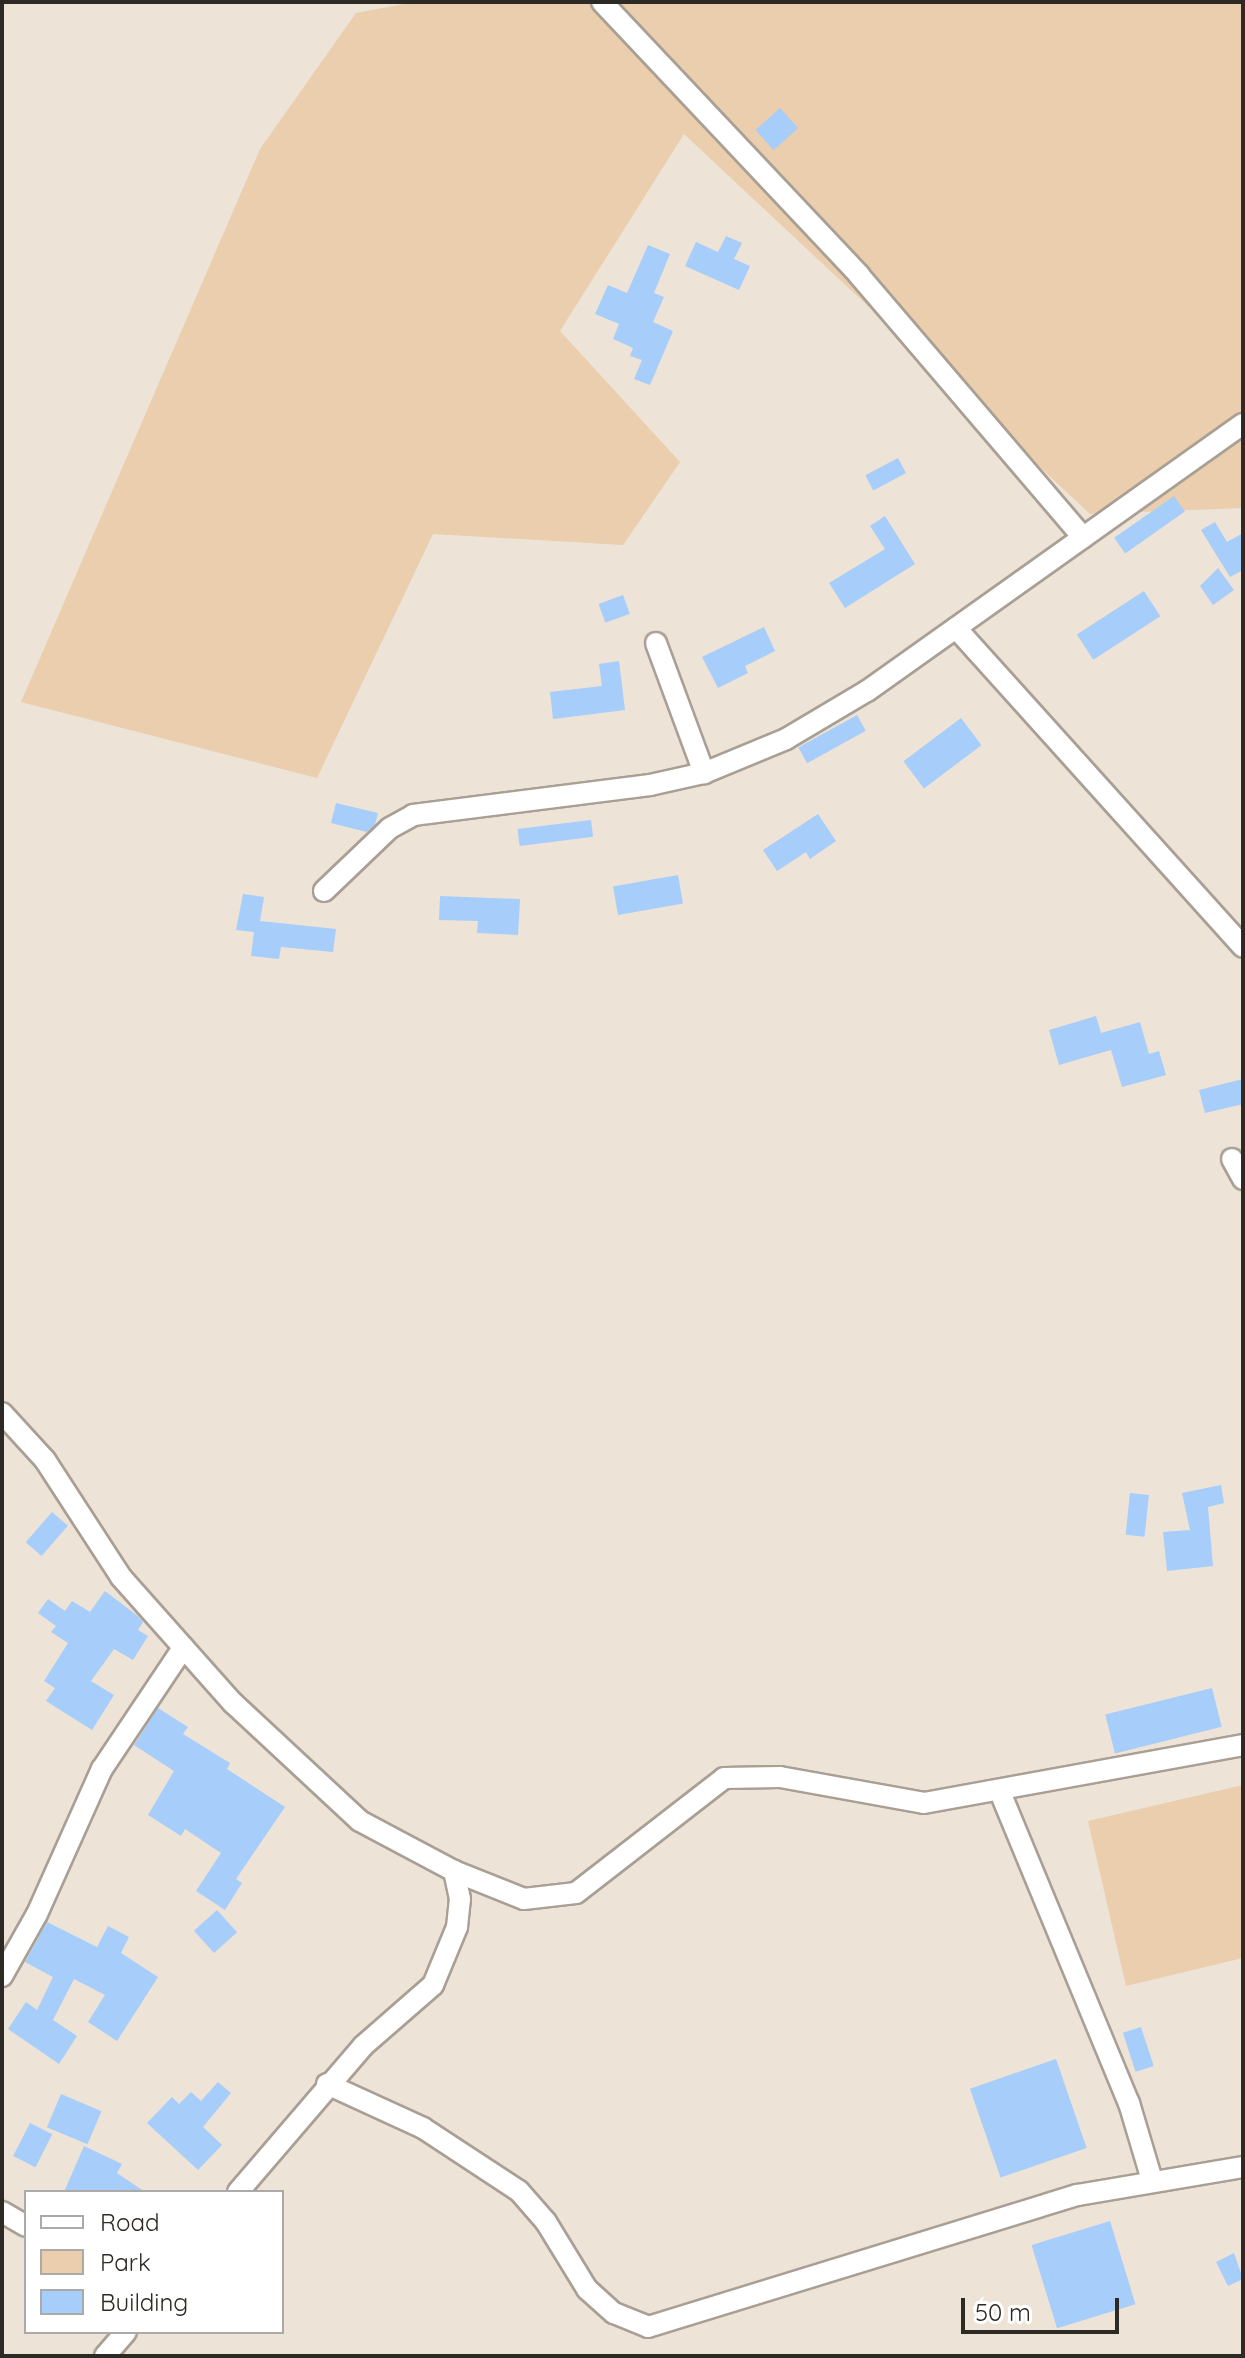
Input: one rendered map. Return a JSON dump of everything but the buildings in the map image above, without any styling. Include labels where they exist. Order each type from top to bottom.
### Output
[{"type":"street","points":[[602,2],[859,275],[1083,537]]},
{"type":"street","points":[[324,891],[390,828],[413,815],[704,773],[817,723],[1243,424]]},
{"type":"street","points":[[956,628],[1243,947]]},
{"type":"street","points":[[656,643],[704,773]]},
{"type":"street","points":[[1232,1159],[1243,1179]]},
{"type":"street","points":[[2,1413],[45,1460],[110,1563],[233,1703],[360,1821],[454,1871],[524,1899],[576,1893],[724,1778],[780,1777],[924,1803],[1000,1792],[1243,1745]]},
{"type":"street","points":[[4,1967],[102,1769],[183,1648]]},
{"type":"street","points":[[1000,1792],[1129,2103],[1152,2180]]},
{"type":"street","points":[[240,2190],[327,2084],[440,1976],[457,1927],[460,1899],[454,1871]]},
{"type":"street","points":[[327,2084],[423,2128],[519,2191],[546,2222],[587,2289],[637,2326],[659,2325],[1078,2195],[1152,2180],[1243,2167]]},
{"type":"street","points":[[2,2212],[24,2225]]},
{"type":"street","points":[[105,2356],[124,2334]]},
{"type":"green space","points":[[415,2],[1243,2],[1243,508],[1090,514],[684,134],[560,331],[680,462],[623,545],[433,534],[317,778],[21,702],[260,149],[356,13]]},
{"type":"green space","points":[[1243,1785],[1243,1958],[1126,1986],[1088,1821]]}]
